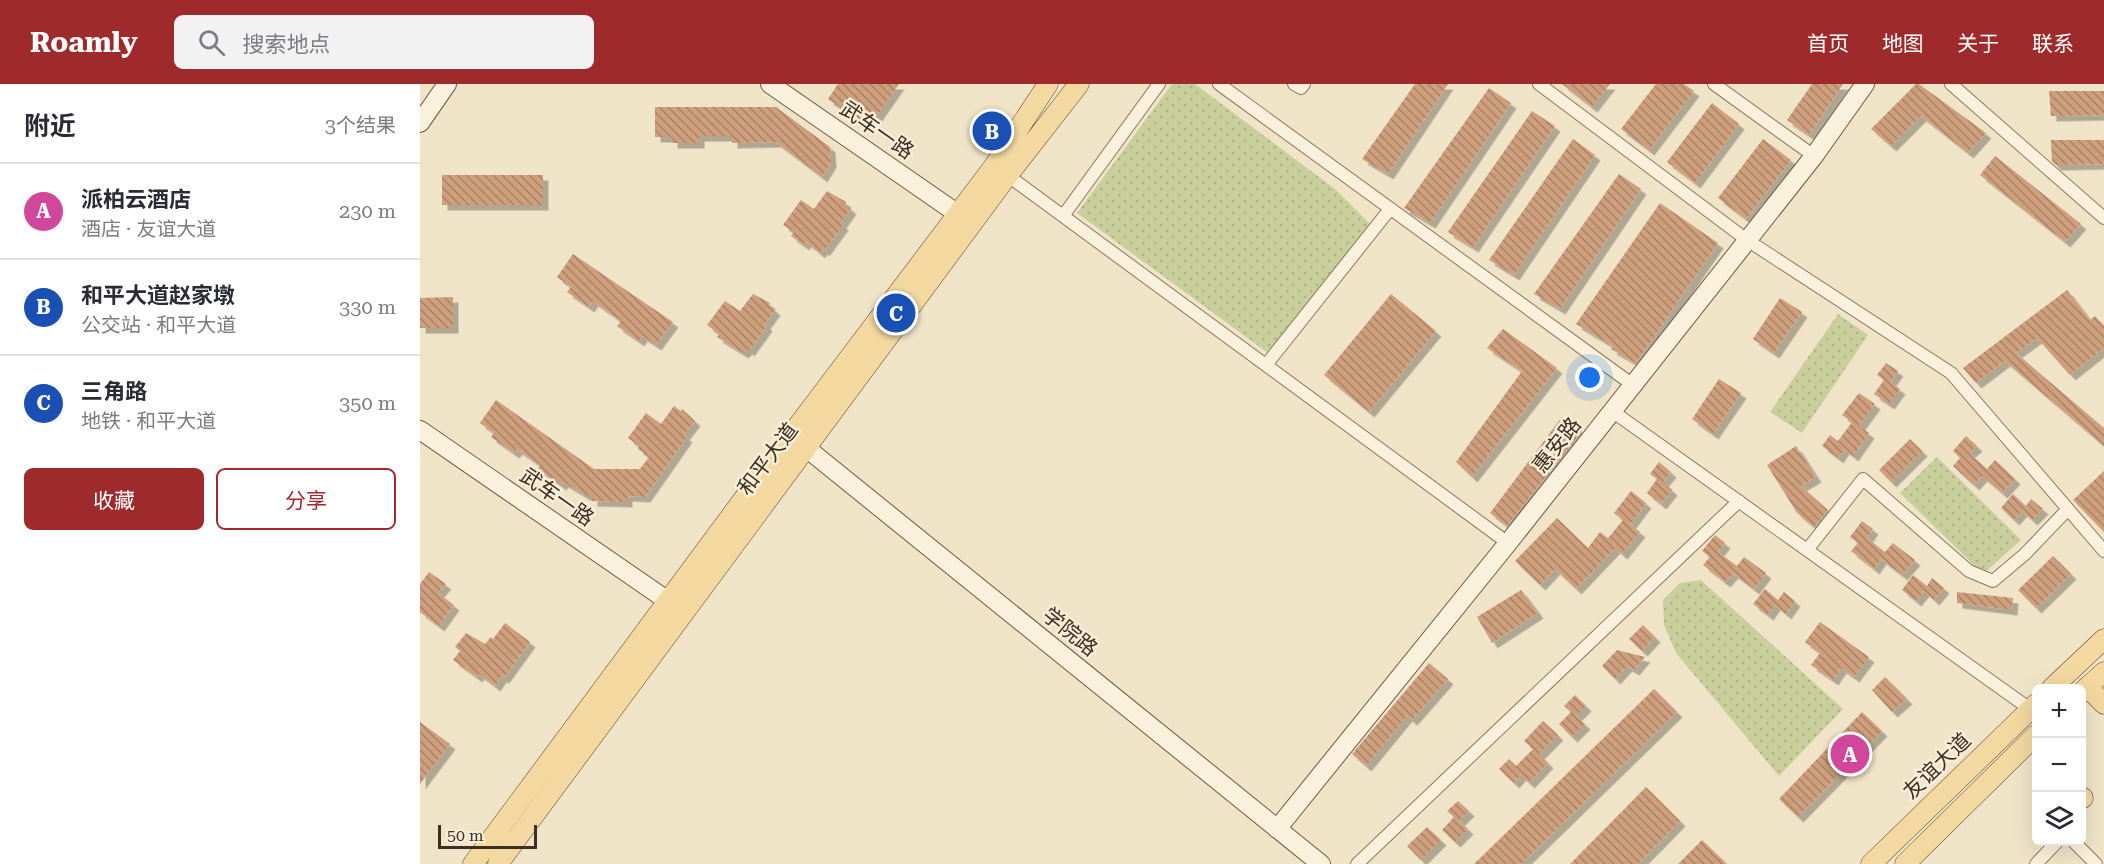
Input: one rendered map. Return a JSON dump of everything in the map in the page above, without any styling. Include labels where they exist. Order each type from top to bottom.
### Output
[{"type":"main road","name":"和平大道","points":[[498,864],[806,448],[1001,170],[1048,84]]},
{"type":"main road","name":"和平大道","points":[[473,864],[958,214],[1079,84]]},
{"type":"main road","points":[[2056,684],[2104,639]]},
{"type":"main road","points":[[2086,687],[2104,672]]},
{"type":"main road","points":[[2086,690],[2104,704]]},
{"type":"main road","name":"友谊大道","points":[[1871,864],[2032,707]]},
{"type":"main road","points":[[1905,864],[2032,747]]},
{"type":"street","points":[[420,123],[447,84]]},
{"type":"street","name":"武车一路","points":[[770,84],[958,214]]},
{"type":"street","points":[[1063,216],[1159,84]]},
{"type":"street","points":[[1219,84],[1633,385]]},
{"type":"street","points":[[1294,84],[1300,88],[1304,84]]},
{"type":"street","points":[[1539,84],[1747,240],[1951,373],[2104,551]]},
{"type":"street","points":[[1714,84],[1814,156]]},
{"type":"street","name":"惠安路","points":[[1277,829],[1508,543],[1814,156],[1865,84]]},
{"type":"street","points":[[1951,84],[2104,218]]},
{"type":"street","points":[[1001,170],[1508,543]]},
{"type":"street","points":[[1266,365],[1390,209]]},
{"type":"street","points":[[1612,411],[2032,705]]},
{"type":"street","name":"武车一路","points":[[420,430],[668,601]]},
{"type":"street","name":"学院路","points":[[791,435],[1321,864]]},
{"type":"street","points":[[1808,550],[1863,479],[1969,571],[1993,581],[2025,554],[2068,509]]},
{"type":"street","points":[[1357,864],[1739,501]]},
{"type":"street","points":[[2036,864],[2053,846]]},
{"type":"street","points":[[2078,846],[2096,864]]},
{"type":"green space","points":[[1172,84],[1195,84],[1335,189],[1371,225],[1268,353],[1077,213]]},
{"type":"green space","points":[[1838,314],[1868,335],[1802,433],[1770,412]]},
{"type":"green space","points":[[1937,457],[2021,540],[1983,574],[1900,493]]},
{"type":"green space","points":[[1701,580],[1843,709],[1779,776],[1676,653],[1664,625],[1663,600],[1680,583]]},
{"type":"building","points":[[838,84],[899,84],[869,127],[828,99]]},
{"type":"building","points":[[1415,84],[1448,84],[1388,174],[1362,159]]},
{"type":"building","points":[[1562,84],[1610,84],[1592,107]]},
{"type":"building","points":[[1656,84],[1684,84],[1694,91],[1649,150],[1621,129]]},
{"type":"building","points":[[1812,84],[1843,84],[1809,135],[1787,120]]},
{"type":"building","points":[[1916,84],[1986,133],[1968,153],[1921,116],[1891,146],[1871,129]]},
{"type":"building","points":[[1489,88],[1511,103],[1430,223],[1404,208]]},
{"type":"building","points":[[2049,91],[2104,91],[2104,115],[2051,116]]},
{"type":"building","points":[[1712,103],[1739,124],[1695,183],[1667,162]]},
{"type":"building","points":[[655,107],[776,107],[830,147],[831,162],[822,177],[776,142],[732,143],[732,136],[699,136],[699,143],[672,143],[672,137],[655,137]]},
{"type":"building","points":[[1532,111],[1555,126],[1473,247],[1448,232]]},
{"type":"building","points":[[1573,139],[1595,155],[1514,275],[1489,260]]},
{"type":"building","points":[[1763,139],[1791,160],[1746,219],[1718,198]]},
{"type":"building","points":[[2051,140],[2104,140],[2104,164],[2056,165],[2052,161]]},
{"type":"building","points":[[1995,156],[2081,224],[2065,242],[1980,175]]},
{"type":"building","points":[[1619,174],[1641,189],[1560,309],[1534,294]]},
{"type":"building","points":[[442,175],[543,175],[543,205],[442,205]]},
{"type":"building","points":[[827,191],[846,202],[845,204],[851,209],[841,223],[843,225],[824,251],[822,249],[820,253],[806,242],[804,245],[791,236],[794,232],[783,225],[801,200],[814,209]]},
{"type":"building","points":[[1660,203],[1718,243],[1636,363],[1611,349],[1613,346],[1576,324]]},
{"type":"building","points":[[573,254],[673,322],[656,345],[642,336],[639,341],[617,326],[621,321],[593,301],[589,307],[567,292],[571,287],[557,277]]},
{"type":"building","points":[[2067,290],[2090,320],[2095,316],[2104,326],[2104,348],[2070,375],[2037,338],[2016,353],[2104,428],[2104,446],[2005,361],[1976,383],[1963,368]]},
{"type":"building","points":[[753,294],[770,303],[769,305],[775,310],[765,324],[767,326],[749,351],[747,349],[743,353],[717,337],[719,334],[707,325],[725,301],[740,311]]},
{"type":"building","points":[[1391,294],[1436,331],[1369,412],[1324,375]]},
{"type":"building","points":[[453,297],[453,328],[420,328],[420,298]]},
{"type":"building","points":[[1780,298],[1802,312],[1774,353],[1753,339]]},
{"type":"building","points":[[1503,329],[1557,368],[1472,477],[1456,462],[1522,371],[1487,348]]},
{"type":"building","points":[[1886,363],[1898,371],[1890,382],[1900,389],[1889,404],[1874,394],[1884,380],[1877,375]]},
{"type":"building","points":[[1719,379],[1741,393],[1713,434],[1692,419]]},
{"type":"building","points":[[1859,393],[1875,404],[1859,426],[1869,433],[1853,456],[1844,449],[1838,458],[1822,446],[1830,435],[1838,441],[1852,422],[1842,415]]},
{"type":"building","points":[[496,400],[594,469],[640,469],[649,457],[628,438],[646,413],[661,424],[674,406],[681,411],[682,409],[695,421],[684,435],[687,437],[645,497],[627,496],[627,502],[592,501],[592,495],[585,495],[563,482],[561,485],[538,469],[540,465],[517,449],[514,453],[491,437],[494,433],[480,423]]},
{"type":"building","points":[[1562,417],[1582,431],[1507,526],[1490,513]]},
{"type":"building","points":[[1966,436],[1977,446],[1969,453],[1987,469],[1995,460],[2015,479],[2002,493],[1982,476],[1974,485],[1953,466],[1960,458],[1953,451]]},
{"type":"building","points":[[1910,439],[1922,451],[1891,482],[1879,470]]},
{"type":"building","points":[[1796,446],[1816,477],[1801,486],[1828,510],[1814,527],[1797,513],[1767,465]]},
{"type":"building","points":[[1659,462],[1671,472],[1663,482],[1672,490],[1661,504],[1647,493],[1657,479],[1650,474]]},
{"type":"building","points":[[2104,471],[2104,532],[2073,500]]},
{"type":"building","points":[[1631,491],[1646,503],[1630,524],[1640,532],[1622,554],[1615,548],[1576,589],[1555,569],[1540,585],[1515,561],[1557,518],[1588,548],[1600,532],[1608,538],[1623,520],[1614,513]]},
{"type":"building","points":[[2013,494],[2026,506],[2031,499],[2043,509],[2032,520],[2022,511],[2014,520],[2001,508]]},
{"type":"building","points":[[1862,521],[1873,529],[1867,538],[1885,552],[1893,543],[1915,560],[1902,575],[1881,559],[1874,569],[1851,551],[1858,543],[1850,537]]},
{"type":"building","points":[[1715,535],[1725,543],[1718,552],[1737,566],[1744,557],[1766,573],[1754,589],[1733,573],[1725,582],[1703,565],[1710,557],[1702,551]]},
{"type":"building","points":[[2053,556],[2071,574],[2036,608],[2018,590]]},
{"type":"building","points":[[429,572],[446,584],[438,593],[454,605],[439,626],[420,612],[420,584]]},
{"type":"building","points":[[1913,575],[1927,586],[1932,578],[1944,588],[1934,600],[1924,591],[1916,601],[1902,590]]},
{"type":"building","points":[[1765,589],[1778,600],[1784,592],[1795,601],[1786,614],[1775,605],[1768,615],[1753,604]]},
{"type":"building","points":[[1521,590],[1538,613],[1492,643],[1477,617]]},
{"type":"building","points":[[1957,592],[2013,598],[2012,610],[1957,603]]},
{"type":"building","points":[[1820,622],[1869,657],[1854,677],[1841,668],[1833,680],[1811,665],[1820,653],[1805,642]]},
{"type":"building","points":[[505,623],[530,642],[504,678],[501,677],[495,686],[479,674],[477,677],[453,660],[460,651],[455,647],[466,633],[485,644],[491,637],[493,639]]},
{"type":"building","points":[[1643,625],[1655,637],[1642,651],[1629,639]]},
{"type":"building","points":[[1617,650],[1645,657],[1634,670],[1627,666],[1615,679],[1602,666]]},
{"type":"building","points":[[1429,663],[1448,679],[1412,720],[1407,716],[1366,766],[1352,754]]},
{"type":"building","points":[[1885,677],[1907,699],[1892,712],[1872,690]]},
{"type":"building","points":[[1654,689],[1677,712],[1521,864],[1474,864]]},
{"type":"building","points":[[1575,695],[1586,706],[1576,716],[1585,724],[1572,737],[1559,724],[1571,712],[1564,706]]},
{"type":"building","points":[[1862,712],[1882,731],[1798,817],[1779,799]]},
{"type":"building","points":[[1543,721],[1558,735],[1539,754],[1548,763],[1529,783],[1521,775],[1514,783],[1499,769],[1509,759],[1516,766],[1533,749],[1524,741]]},
{"type":"building","points":[[420,722],[450,744],[420,784]]},
{"type":"building","points":[[1646,787],[1680,821],[1638,864],[1570,864]]},
{"type":"building","points":[[1458,801],[1469,811],[1459,821],[1468,829],[1455,842],[1442,830],[1454,817],[1447,811]]},
{"type":"building","points":[[1427,827],[1441,840],[1421,860],[1407,846]]},
{"type":"building","points":[[1702,840],[1727,864],[1678,864]]},
{"type":"place","name":"和平大道赵家墩","points":[[992,131]]},
{"type":"place","name":"三角路","points":[[896,313]]},
{"type":"place","name":"派柏云酒店","points":[[1850,754]]}]
